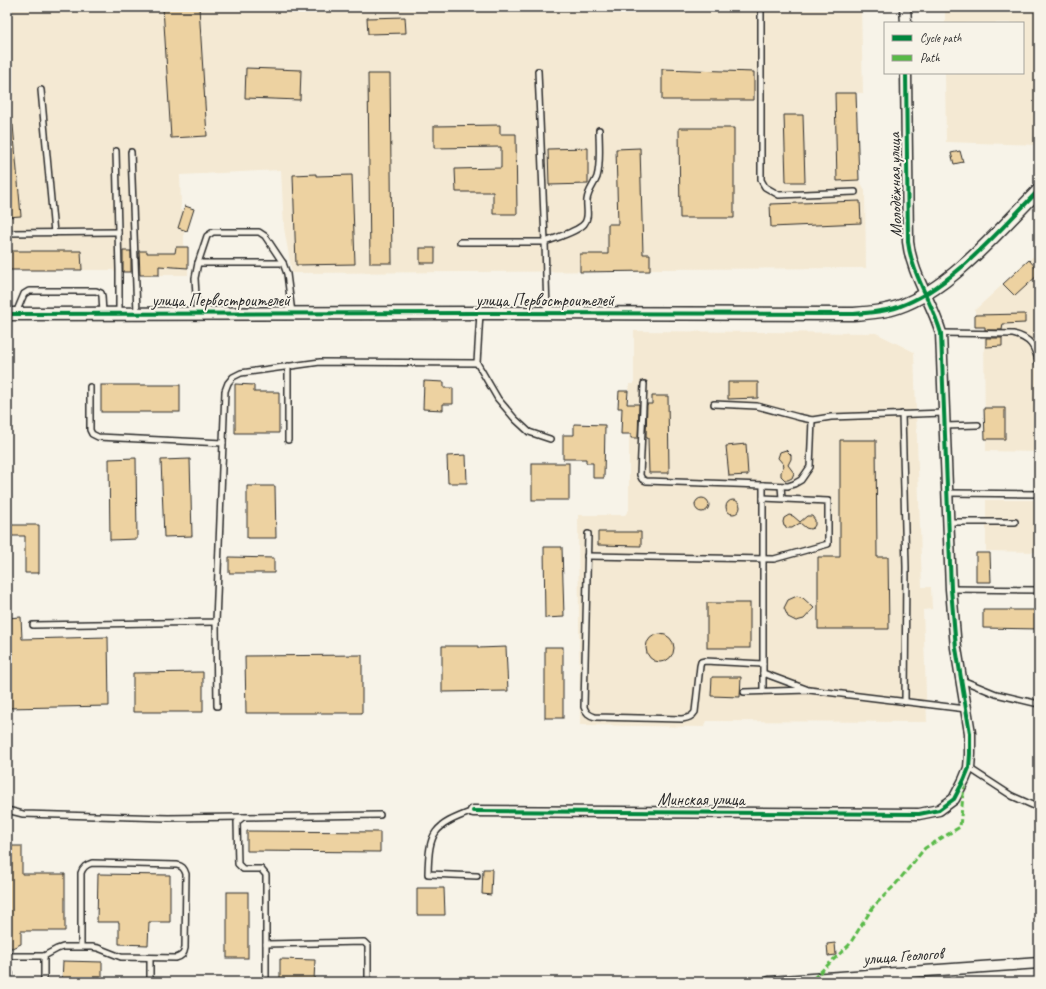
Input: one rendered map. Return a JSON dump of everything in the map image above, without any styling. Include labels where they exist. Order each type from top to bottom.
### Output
[{"type":"street","points":[[905,7],[906,22]]},
{"type":"street","name":"Молодёжная улица","points":[[906,74],[908,242],[913,266],[938,322],[941,333],[951,589],[956,648],[970,732],[969,768]]},
{"type":"street","name":"улица Первостроителей","points":[[11,314],[853,314],[877,312],[897,308],[926,294],[947,279],[971,258],[1039,190]]},
{"type":"street","name":"Минская улица","points":[[473,811],[929,813],[939,810],[954,799],[969,768]]},
{"type":"street","name":"улица Геологов","points":[[771,982],[1039,963]]},
{"type":"lane","points":[[761,7],[761,180],[765,187],[779,195],[855,192]]},
{"type":"lane","points":[[538,71],[547,313]]},
{"type":"lane","points":[[41,90],[54,233]]},
{"type":"lane","points":[[460,242],[544,242],[579,228],[584,224],[587,218],[587,200],[589,192],[597,177],[599,165],[599,130]]},
{"type":"lane","points":[[116,151],[119,314]]},
{"type":"lane","points":[[131,152],[136,313]]},
{"type":"lane","points":[[7,233],[118,232]]},
{"type":"lane","points":[[197,313],[195,278],[198,263],[207,236],[213,232],[259,232],[265,236],[283,263],[287,274],[292,313]]},
{"type":"lane","points":[[198,263],[283,263]]},
{"type":"lane","points":[[11,314],[24,294],[29,291],[99,292],[102,296],[103,314]]},
{"type":"lane","points":[[480,313],[477,363],[498,399],[515,419],[529,432],[550,439]]},
{"type":"lane","points":[[941,333],[1013,334],[1026,339],[1032,345],[1036,351],[1039,364]]},
{"type":"lane","points":[[217,706],[216,622],[225,391],[228,383],[233,377],[241,374],[320,362],[477,363]]},
{"type":"lane","points":[[288,366],[288,440]]},
{"type":"lane","points":[[644,384],[640,475],[642,479],[646,481],[781,486],[794,484],[801,480],[810,467],[812,420]]},
{"type":"lane","points":[[90,387],[90,430],[92,434],[98,437],[223,443]]},
{"type":"lane","points":[[714,404],[766,407],[798,418],[812,420],[825,417],[944,413]]},
{"type":"lane","points":[[902,414],[906,568],[905,702]]},
{"type":"lane","points":[[945,426],[978,425]]},
{"type":"lane","points":[[763,485],[763,691]]},
{"type":"lane","points":[[781,486],[782,498]]},
{"type":"lane","points":[[947,493],[1039,494]]},
{"type":"lane","points":[[587,556],[763,559],[781,558],[828,544],[828,500],[763,498]]},
{"type":"lane","points":[[948,522],[1015,522]]},
{"type":"lane","points":[[588,534],[584,707],[586,712],[590,715],[603,717],[682,720],[693,716],[695,712],[701,662],[705,660],[763,664]]},
{"type":"lane","points":[[951,589],[1039,590]]},
{"type":"lane","points":[[33,625],[216,622]]},
{"type":"lane","points":[[763,673],[809,690]]},
{"type":"lane","points":[[962,680],[996,694],[1039,704]]},
{"type":"lane","points":[[744,692],[809,690],[967,709]]},
{"type":"lane","points":[[969,768],[1012,796],[1039,808]]},
{"type":"lane","points":[[7,810],[23,814],[168,818],[380,815]]},
{"type":"lane","points":[[473,811],[445,823],[437,830],[431,840],[428,850],[428,874],[477,876]]},
{"type":"lane","points":[[242,816],[237,822],[238,864],[243,869],[261,870],[266,875],[266,982]]},
{"type":"lane","points":[[7,956],[44,956],[63,947],[81,947],[98,948],[121,957],[181,957],[184,953],[186,874],[181,866],[86,864],[82,872],[81,947]]},
{"type":"lane","points":[[266,944],[364,942],[368,946],[368,982]]},
{"type":"lane","points":[[44,956],[44,982]]},
{"type":"lane","points":[[150,958],[150,982]]},
{"type":"path","points":[[13,972],[13,982]]},
{"type":"shaded area","points":[[7,7],[861,7],[863,93],[856,93],[859,180],[865,190],[866,268],[292,273],[284,228],[281,170],[180,175],[180,210],[183,211],[178,228],[184,230],[184,247],[176,247],[175,267],[188,268],[188,275],[140,275],[140,272],[114,272],[113,270],[7,270]]},
{"type":"shaded area","points":[[945,7],[1039,7],[1039,145],[946,142],[945,74],[1024,74],[1024,22],[945,22]]},
{"type":"shaded area","points":[[1039,251],[1039,452],[986,451],[984,328],[975,328],[975,310]]},
{"type":"shaded area","points":[[634,331],[876,333],[914,352],[922,587],[931,587],[932,609],[923,610],[927,722],[707,721],[704,727],[580,725],[578,515],[625,515],[629,510],[629,384],[634,384]]},
{"type":"shaded area","points":[[986,500],[1039,500],[1039,552],[986,551]]},
{"type":"building","points":[[163,7],[199,7],[207,136],[171,138]]},
{"type":"building","points":[[405,17],[406,33],[368,34],[367,18]]},
{"type":"building","points":[[246,68],[301,70],[300,100],[245,98]]},
{"type":"building","points":[[662,69],[754,72],[754,100],[662,100]]},
{"type":"building","points":[[368,74],[390,74],[392,263],[370,263]]},
{"type":"building","points":[[835,93],[856,93],[859,180],[837,181]]},
{"type":"building","points":[[784,115],[803,115],[805,182],[786,182]]},
{"type":"building","points":[[7,125],[13,125],[21,216],[7,217]]},
{"type":"building","points":[[500,125],[500,134],[516,134],[517,214],[493,214],[493,192],[456,192],[455,169],[501,168],[501,147],[434,148],[434,126]]},
{"type":"building","points":[[679,128],[734,128],[734,218],[680,218]]},
{"type":"building","points":[[588,148],[588,184],[549,185],[548,149]]},
{"type":"building","points":[[640,148],[643,254],[650,254],[650,271],[580,272],[580,254],[608,254],[608,224],[618,224],[616,149]]},
{"type":"building","points":[[960,151],[963,162],[954,164],[951,153]]},
{"type":"building","points":[[316,174],[316,176],[352,175],[355,264],[296,265],[293,175]]},
{"type":"building","points":[[860,201],[861,223],[771,227],[770,204]]},
{"type":"building","points":[[185,206],[194,209],[187,231],[178,228]]},
{"type":"building","points":[[176,247],[188,247],[188,268],[159,266],[159,275],[140,275],[139,251],[147,251],[147,253],[175,253]]},
{"type":"building","points":[[420,248],[435,248],[435,263],[420,263]]},
{"type":"building","points":[[7,251],[81,251],[82,270],[7,270]]},
{"type":"building","points":[[123,251],[131,251],[131,272],[123,272]]},
{"type":"building","points":[[1029,260],[1039,271],[1039,274],[1015,296],[1003,284]]},
{"type":"building","points":[[1025,314],[1025,323],[1003,324],[1002,330],[985,330],[985,327],[975,327],[975,315]]},
{"type":"building","points":[[986,338],[1002,338],[1002,346],[986,347]]},
{"type":"building","points":[[424,381],[444,382],[444,388],[453,388],[453,404],[443,404],[443,410],[423,409]]},
{"type":"building","points":[[728,382],[758,382],[758,398],[728,399]]},
{"type":"building","points":[[235,384],[254,385],[254,392],[279,392],[279,433],[235,433]]},
{"type":"building","points":[[101,385],[180,385],[180,412],[101,412]]},
{"type":"building","points":[[619,391],[628,391],[627,404],[639,404],[638,438],[631,438],[631,434],[621,434],[622,408],[618,408]]},
{"type":"building","points":[[652,396],[668,396],[669,473],[649,473],[648,438],[646,438],[647,404],[652,404]]},
{"type":"building","points":[[984,408],[1005,408],[1005,439],[985,439]]},
{"type":"building","points":[[574,424],[605,425],[604,478],[593,478],[593,463],[586,463],[586,459],[563,459],[563,435],[574,435]]},
{"type":"building","points":[[840,440],[876,440],[877,557],[888,557],[889,629],[818,629],[818,557],[840,557]]},
{"type":"building","points":[[746,444],[748,475],[729,476],[726,446]]},
{"type":"building","points":[[786,450],[791,455],[788,465],[794,473],[792,478],[788,480],[785,480],[781,476],[784,465],[778,458],[780,452]]},
{"type":"building","points":[[466,455],[467,483],[448,483],[447,456]]},
{"type":"building","points":[[136,458],[137,539],[110,540],[109,459]]},
{"type":"building","points":[[190,459],[192,536],[164,537],[161,460]]},
{"type":"building","points":[[532,463],[569,463],[569,500],[532,500]]},
{"type":"building","points":[[247,486],[275,486],[276,538],[247,538]]},
{"type":"building","points":[[702,498],[707,500],[709,505],[707,510],[702,512],[697,510],[695,505],[697,500]]},
{"type":"building","points":[[733,500],[738,502],[740,507],[738,512],[733,514],[728,512],[726,507],[728,502]]},
{"type":"building","points":[[789,515],[793,516],[800,522],[807,516],[812,516],[815,520],[815,525],[810,529],[806,528],[800,523],[792,528],[788,528],[784,526],[783,522],[784,518]]},
{"type":"building","points":[[7,525],[39,525],[39,573],[25,573],[25,536],[7,536]]},
{"type":"building","points":[[598,532],[641,532],[641,546],[598,545]]},
{"type":"building","points":[[544,547],[562,547],[564,617],[545,618]]},
{"type":"building","points":[[976,553],[990,553],[991,582],[976,582]]},
{"type":"building","points":[[229,557],[274,558],[274,573],[229,573]]},
{"type":"building","points":[[797,596],[803,598],[814,608],[804,619],[796,621],[788,617],[784,608],[788,600]]},
{"type":"building","points":[[707,603],[750,603],[750,648],[707,648]]},
{"type":"building","points":[[983,610],[1039,610],[1039,629],[983,628]]},
{"type":"building","points":[[21,617],[22,639],[108,637],[109,706],[7,708],[7,618]]},
{"type":"building","points":[[660,634],[670,638],[674,648],[670,658],[660,662],[650,658],[646,648],[650,638]]},
{"type":"building","points":[[442,646],[478,646],[478,648],[506,647],[508,691],[442,692]]},
{"type":"building","points":[[545,647],[563,647],[563,718],[545,718]]},
{"type":"building","points":[[362,655],[362,713],[246,713],[245,656]]},
{"type":"building","points":[[203,672],[203,712],[133,712],[133,673]]},
{"type":"building","points":[[712,677],[741,677],[740,697],[711,696]]},
{"type":"building","points":[[247,831],[380,832],[380,852],[247,851]]},
{"type":"building","points":[[7,846],[22,846],[22,874],[65,874],[65,931],[21,931],[21,944],[12,948],[7,947]]},
{"type":"building","points":[[483,869],[492,869],[491,895],[482,894]]},
{"type":"building","points":[[98,874],[170,875],[170,922],[149,922],[148,945],[119,944],[119,922],[97,922]]},
{"type":"building","points":[[417,888],[444,888],[445,915],[417,915]]},
{"type":"building","points":[[227,892],[248,892],[248,958],[227,958]]},
{"type":"building","points":[[835,943],[836,955],[828,956],[827,944]]},
{"type":"building","points":[[280,959],[315,960],[314,980],[280,979]]},
{"type":"building","points":[[63,961],[102,962],[102,982],[62,982]]},
{"type":"marked path","points":[[813,979],[849,945],[873,907],[895,885],[925,848],[960,827],[964,785]]},
{"type":"cycle path","points":[[473,811],[919,814],[939,810],[954,799],[969,768],[970,733],[956,648],[951,589],[941,333],[914,266],[908,242],[906,74]]},
{"type":"cycle path","points":[[7,314],[853,314],[876,312],[898,307],[937,287],[974,256],[1039,190]]}]
